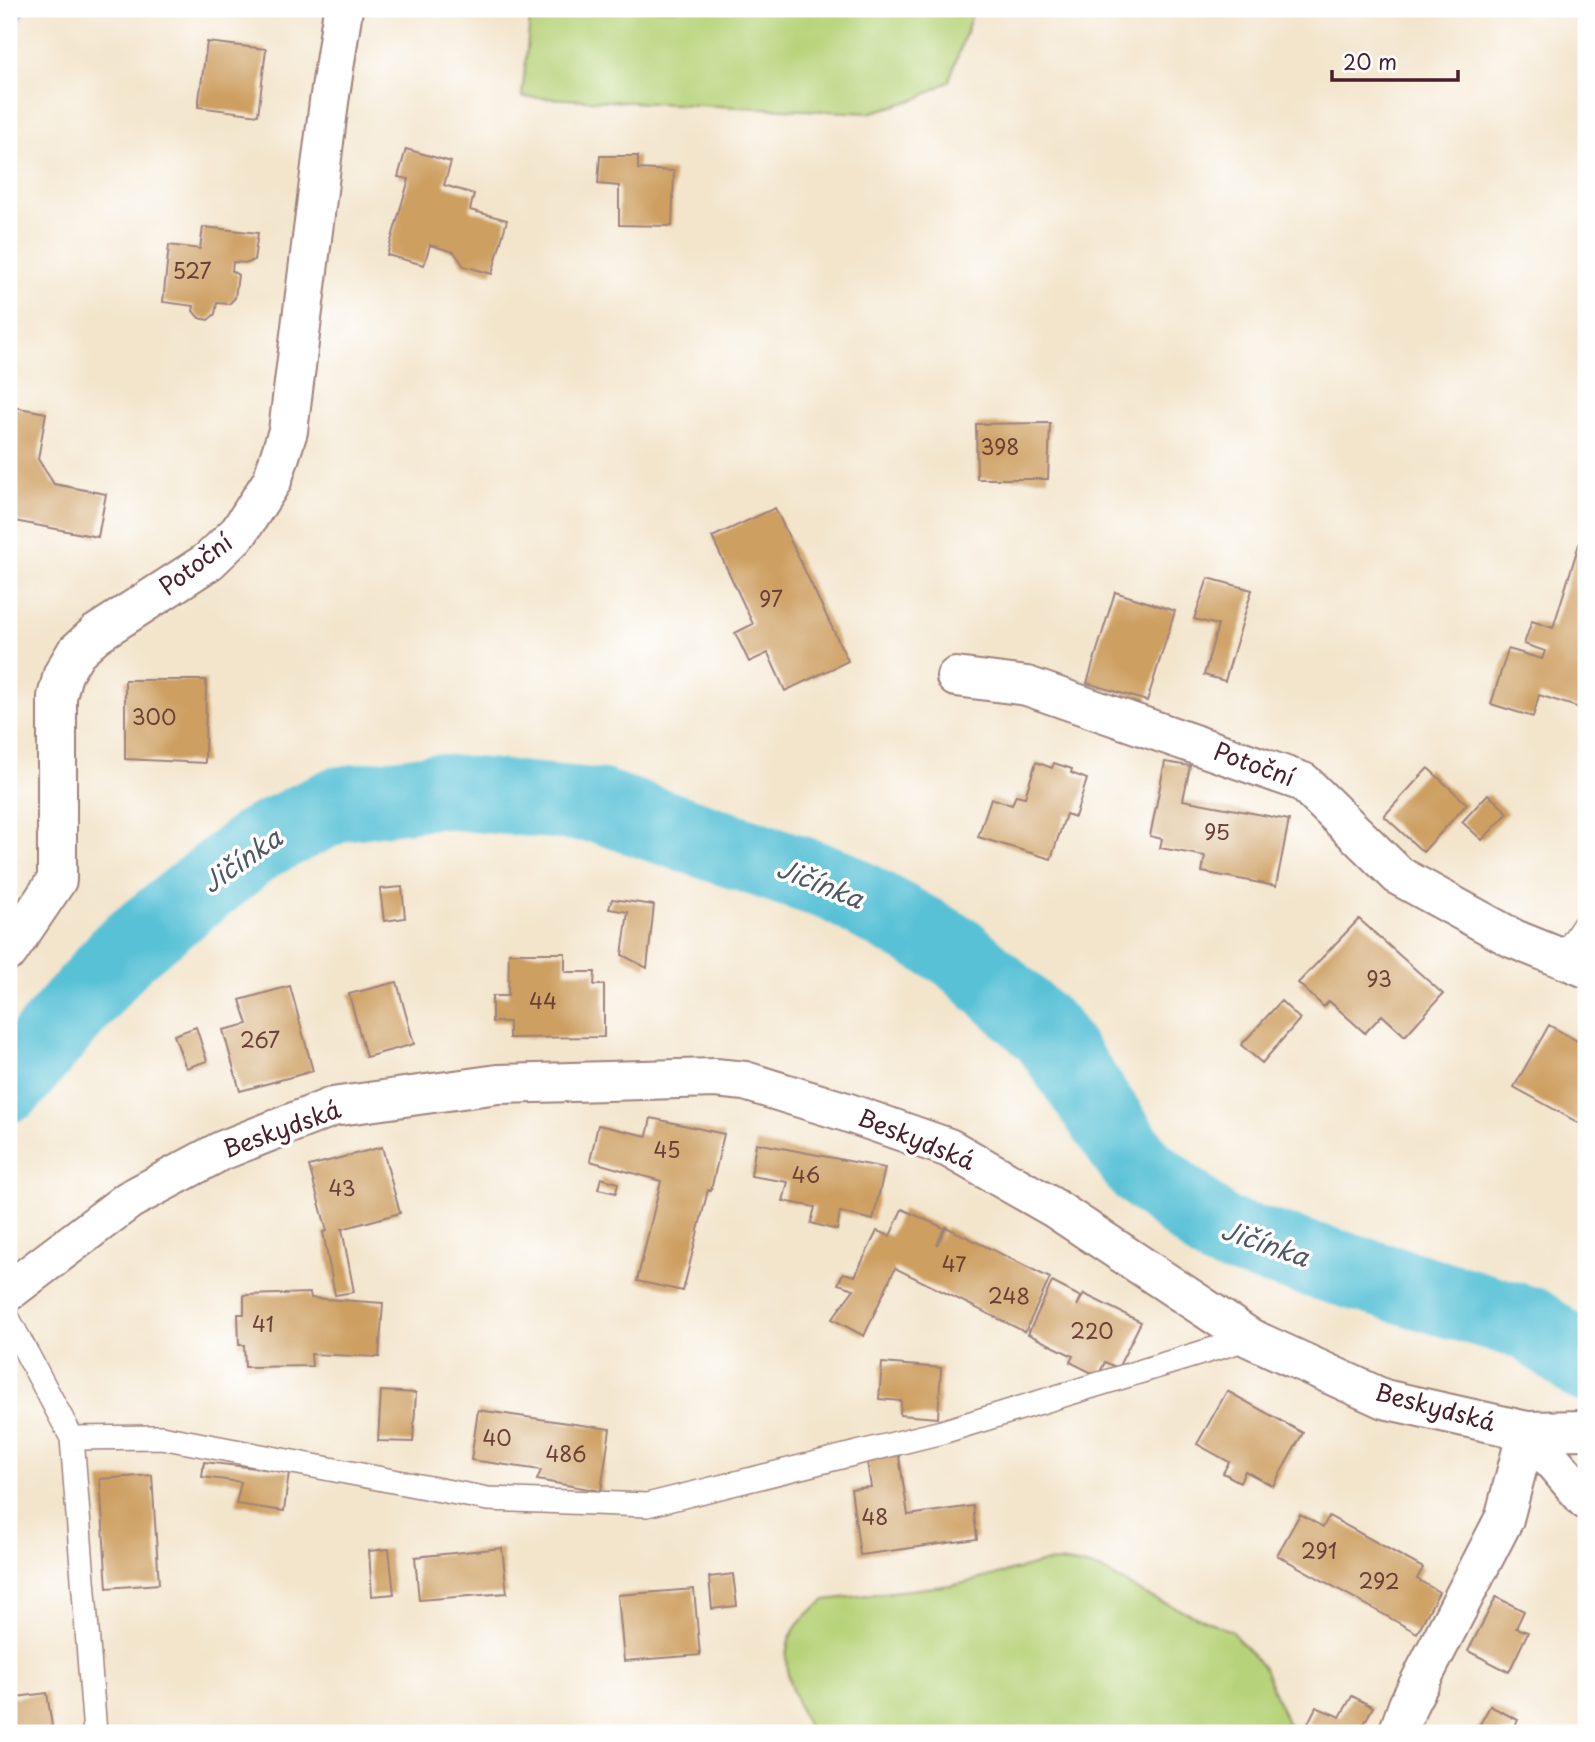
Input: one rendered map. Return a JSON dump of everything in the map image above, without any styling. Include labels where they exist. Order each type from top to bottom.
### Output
[{"type":"street","name":"Potoční","points":[[9,950],[57,880],[57,697],[63,674],[76,652],[96,634],[209,561],[239,532],[271,481],[288,430],[343,9]]},
{"type":"street","name":"Potoční","points":[[956,677],[1027,686],[1303,782],[1399,876],[1514,939],[1574,963]]},
{"type":"street","name":"Beskydská","points":[[9,1292],[129,1200],[221,1151],[332,1107],[498,1084],[715,1078],[746,1081],[846,1112],[949,1148],[1054,1208],[1250,1338],[1384,1399],[1527,1431],[1504,1519],[1408,1705],[1398,1733]]},
{"type":"street","points":[[1527,1431],[1581,1430]]},
{"type":"street","points":[[1527,1431],[1586,1500]]},
{"type":"lane","points":[[1574,963],[1586,922]]},
{"type":"lane","points":[[9,1320],[72,1438],[95,1733]]},
{"type":"lane","points":[[72,1438],[161,1437],[488,1499],[647,1505],[942,1432],[1250,1338]]},
{"type":"green space","points":[[531,9],[974,9],[949,81],[917,99],[869,113],[522,97]]},
{"type":"green space","points":[[1067,1562],[1100,1569],[1148,1596],[1231,1631],[1264,1668],[1287,1723],[1305,1733],[811,1733],[790,1684],[786,1657],[788,1644],[796,1627],[825,1600],[960,1584],[1041,1563]]},
{"type":"building","points":[[207,42],[266,49],[258,115],[198,107]]},
{"type":"building","points":[[406,149],[451,162],[444,185],[474,194],[470,210],[507,220],[492,274],[464,266],[454,252],[430,245],[424,265],[387,255],[409,179],[398,177]]},
{"type":"building","points":[[600,156],[638,156],[638,169],[674,171],[672,226],[619,225],[619,186],[598,184]]},
{"type":"building","points":[[203,227],[258,233],[254,260],[248,263],[233,262],[232,271],[238,275],[235,298],[229,304],[217,303],[215,314],[208,320],[199,318],[193,311],[194,306],[163,302],[169,245],[200,249]]},
{"type":"building","points":[[9,406],[46,413],[38,459],[54,484],[106,494],[98,537],[9,520]]},
{"type":"building","points":[[1050,423],[1048,479],[977,479],[976,424]]},
{"type":"building","points":[[775,508],[848,661],[785,691],[768,653],[749,662],[735,633],[753,624],[712,537]]},
{"type":"building","points":[[1579,544],[1586,546],[1586,710],[1539,695],[1533,717],[1491,704],[1508,649],[1542,659],[1545,651],[1524,644],[1532,621],[1553,628]]},
{"type":"building","points":[[1208,578],[1252,590],[1225,681],[1204,675],[1218,625],[1194,619]]},
{"type":"building","points":[[1115,592],[1175,611],[1147,701],[1087,683]]},
{"type":"building","points":[[125,680],[206,680],[205,763],[125,759]]},
{"type":"building","points":[[1036,762],[1052,768],[1054,763],[1072,769],[1071,773],[1087,779],[1075,817],[1066,814],[1051,859],[978,837],[991,798],[1012,805],[1016,795],[1025,797]]},
{"type":"building","points":[[1165,762],[1190,766],[1183,800],[1289,820],[1276,886],[1202,872],[1205,856],[1160,848],[1162,839],[1150,836]]},
{"type":"building","points":[[1428,768],[1467,804],[1423,852],[1384,816]]},
{"type":"building","points":[[1488,794],[1508,813],[1482,840],[1462,822]]},
{"type":"building","points":[[402,887],[405,918],[384,921],[380,889]]},
{"type":"building","points":[[612,899],[654,905],[647,968],[622,955],[628,912],[609,909]]},
{"type":"building","points":[[1359,919],[1443,994],[1405,1036],[1382,1015],[1365,1033],[1329,1001],[1324,1007],[1298,983]]},
{"type":"building","points":[[509,953],[565,953],[565,972],[595,972],[594,985],[604,985],[604,1037],[509,1038],[509,1022],[492,1022],[492,996],[508,996]]},
{"type":"building","points":[[397,982],[414,1044],[366,1057],[349,994]]},
{"type":"building","points":[[290,986],[313,1071],[240,1091],[223,1030],[248,1024],[240,1000]]},
{"type":"building","points":[[1281,1001],[1300,1019],[1262,1063],[1241,1045]]},
{"type":"building","points":[[1549,1025],[1586,1046],[1586,1127],[1514,1087]]},
{"type":"building","points":[[196,1027],[207,1061],[186,1068],[174,1035]]},
{"type":"building","points":[[651,1118],[724,1134],[683,1291],[637,1281],[661,1181],[590,1161],[598,1125],[647,1136]]},
{"type":"building","points":[[756,1143],[885,1168],[873,1220],[840,1212],[837,1230],[811,1223],[815,1207],[783,1201],[788,1182],[751,1176]]},
{"type":"building","points":[[382,1147],[400,1213],[342,1229],[354,1292],[335,1295],[323,1232],[327,1231],[309,1166]]},
{"type":"building","points":[[601,1178],[618,1183],[616,1193],[598,1189]]},
{"type":"building","points":[[902,1209],[944,1228],[937,1245],[946,1227],[1050,1278],[1025,1332],[895,1268],[864,1336],[832,1319],[854,1289],[838,1284],[843,1273],[855,1276],[877,1231],[890,1236]]},
{"type":"building","points":[[1052,1282],[1081,1297],[1077,1306],[1084,1294],[1141,1322],[1118,1368],[1105,1362],[1098,1376],[1070,1362],[1073,1356],[1028,1334]]},
{"type":"building","points":[[310,1293],[311,1298],[383,1303],[379,1357],[311,1354],[312,1366],[245,1367],[244,1345],[239,1345],[238,1314],[244,1314],[244,1295]]},
{"type":"building","points":[[882,1363],[941,1368],[938,1418],[900,1415],[901,1401],[879,1399]]},
{"type":"building","points":[[381,1391],[416,1393],[413,1442],[378,1441]]},
{"type":"building","points":[[1227,1391],[1303,1433],[1273,1486],[1245,1471],[1240,1482],[1223,1473],[1229,1462],[1197,1444]]},
{"type":"building","points":[[478,1410],[610,1429],[601,1491],[537,1480],[541,1470],[471,1460]]},
{"type":"building","points":[[898,1450],[908,1515],[973,1506],[977,1539],[860,1555],[851,1489],[871,1487],[866,1455]]},
{"type":"building","points":[[204,1462],[289,1472],[284,1511],[236,1504],[241,1482],[202,1477]]},
{"type":"building","points":[[152,1475],[159,1584],[107,1588],[100,1479]]},
{"type":"building","points":[[1300,1514],[1323,1527],[1329,1516],[1423,1568],[1417,1579],[1439,1592],[1417,1633],[1277,1555]]},
{"type":"building","points":[[502,1548],[507,1593],[419,1600],[415,1557]]},
{"type":"building","points":[[389,1549],[394,1594],[372,1596],[369,1551]]},
{"type":"building","points":[[733,1574],[737,1606],[712,1609],[709,1577]]},
{"type":"building","points":[[694,1589],[700,1655],[624,1661],[618,1595]]},
{"type":"building","points":[[1496,1597],[1524,1611],[1516,1628],[1528,1632],[1509,1672],[1468,1651]]},
{"type":"building","points":[[47,1693],[53,1733],[9,1733],[9,1698]]},
{"type":"building","points":[[1352,1696],[1373,1707],[1359,1733],[1328,1733],[1308,1723],[1316,1707],[1340,1717]]},
{"type":"building","points":[[1490,1706],[1518,1720],[1511,1733],[1475,1733]]},
{"type":"waterway","points":[[9,32],[19,9]]},
{"type":"waterway","name":"Jičínka","points":[[9,1085],[124,951],[259,843],[338,804],[436,791],[600,806],[835,885],[957,952],[1047,1033],[1139,1168],[1220,1233],[1530,1324],[1586,1365]]}]
